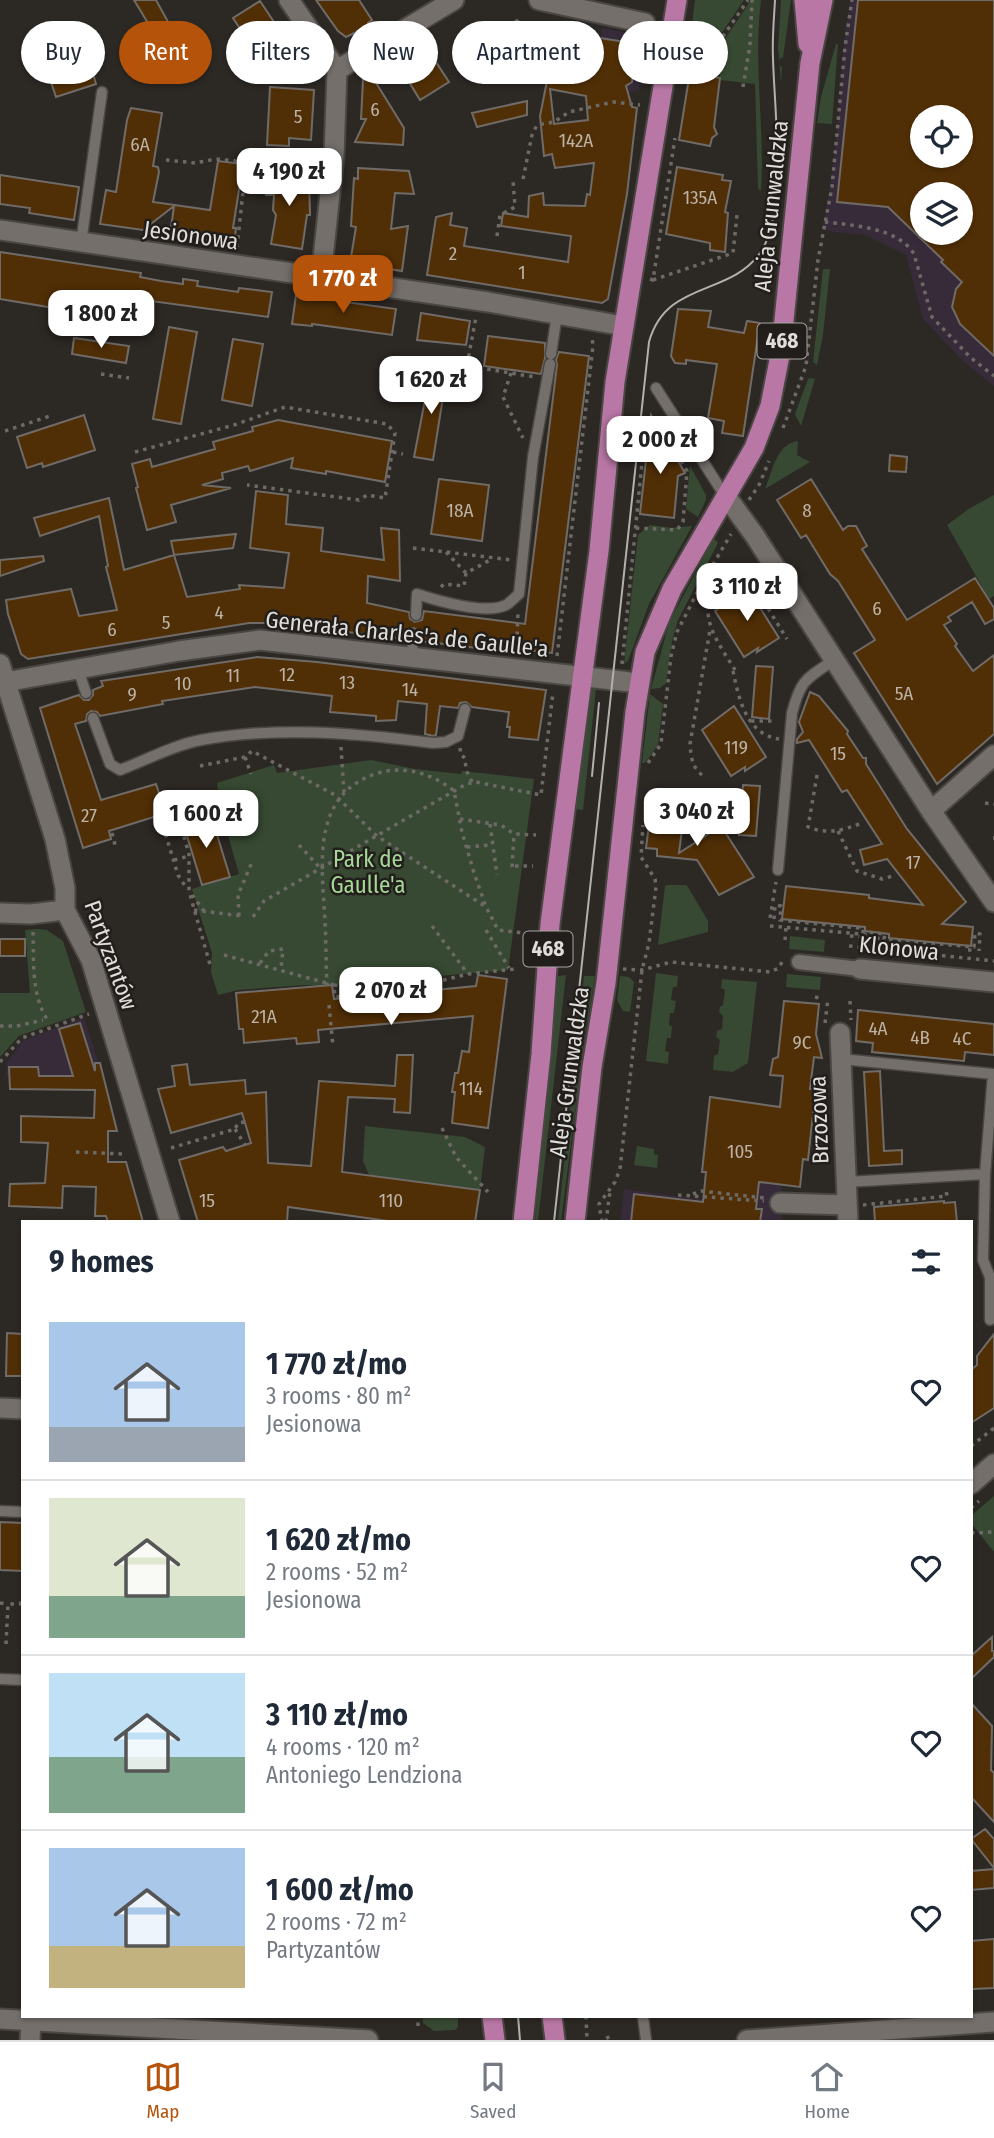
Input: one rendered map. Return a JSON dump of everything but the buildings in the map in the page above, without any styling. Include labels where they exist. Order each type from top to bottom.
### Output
[{"type":"main road","name":"Aleja Grunwaldzka","points":[[523,1220],[541,1054],[550,924],[597,563],[615,382],[677,0]]},
{"type":"main road","points":[[804,0],[810,63]]},
{"type":"main road","name":"Aleja Grunwaldzka","points":[[575,1220],[592,1067],[606,983],[639,683],[645,652],[672,589],[754,448],[764,426],[776,377],[810,63],[823,0]]},
{"type":"main road","points":[[492,2018],[495,2040]]},
{"type":"main road","points":[[552,2018],[555,2040]]},
{"type":"street","points":[[289,0],[337,70],[334,156],[321,277]]},
{"type":"street","points":[[337,70],[454,0]]},
{"type":"street","points":[[539,0],[636,21]]},
{"type":"street","name":"Jesionowa","points":[[0,230],[321,277],[624,326]]},
{"type":"street","points":[[726,496],[755,536],[930,811],[994,902]]},
{"type":"street","name":"Generała Charles'a de Gaulle'a","points":[[3,673],[78,669],[260,640],[412,657],[470,670],[639,683]]},
{"type":"street","name":"Partyzantów","points":[[3,673],[55,839],[65,888],[65,910],[91,960],[169,1220]]},
{"type":"street","points":[[930,811],[994,755]]},
{"type":"street","points":[[0,913],[31,914],[65,910]]},
{"type":"street","name":"Klonowa","points":[[799,962],[994,982]]},
{"type":"street","name":"Brzozowa","points":[[833,1030],[841,1059],[846,1182],[850,1210]]},
{"type":"street","points":[[771,1202],[850,1210]]},
{"type":"street","points":[[0,1408],[21,1409]]},
{"type":"street","points":[[973,1482],[994,1465]]},
{"type":"street","points":[[0,2020],[31,2030],[126,2021],[188,2023],[214,2036],[368,2040]]},
{"type":"street","points":[[747,2040],[994,2022]]},
{"type":"lane","points":[[81,243],[102,92]]},
{"type":"lane","points":[[416,615],[417,594],[441,602],[494,609],[507,605],[519,594],[534,457],[557,314]]},
{"type":"lane","points":[[656,388],[726,496]]},
{"type":"lane","points":[[412,657],[413,635]]},
{"type":"lane","points":[[778,870],[792,713],[798,690],[804,680],[834,660]]},
{"type":"lane","points":[[78,669],[86,693]]},
{"type":"lane","points":[[93,718],[110,764],[120,770],[201,740],[267,733],[340,732],[433,743],[446,742],[458,736],[466,709]]},
{"type":"lane","points":[[841,1059],[993,1074],[985,1174],[983,1260],[990,1277],[990,1320]]},
{"type":"lane","points":[[846,1182],[985,1174]]},
{"type":"lane","points":[[0,1511],[21,1512]]},
{"type":"lane","points":[[0,1679],[21,1680]]},
{"type":"lane","points":[[643,2018],[646,2040]]},
{"type":"path","points":[[728,30],[750,0]]},
{"type":"path","points":[[743,87],[750,45],[750,0]]},
{"type":"path","points":[[782,430],[806,366],[814,290],[832,187],[852,0]]},
{"type":"path","points":[[523,179],[532,135],[537,125],[554,122],[569,112],[613,102],[640,106]]},
{"type":"path","points":[[236,252],[247,150]]},
{"type":"path","points":[[166,160],[195,163],[216,159],[244,162]]},
{"type":"path","points":[[497,236],[500,215],[515,206],[513,180]]},
{"type":"path","points":[[653,280],[733,253],[737,215]]},
{"type":"path","points":[[825,222],[870,228],[908,246],[914,254],[932,317],[994,376]]},
{"type":"path","points":[[472,334],[464,365],[547,379]]},
{"type":"path","points":[[254,917],[264,901],[472,783],[541,795],[593,346],[592,335]]},
{"type":"path","points":[[512,373],[503,397],[534,457]]},
{"type":"path","points":[[101,374],[128,378]]},
{"type":"path","points":[[135,452],[234,425],[285,407],[387,424],[395,433],[386,498],[367,495],[359,500],[247,485]]},
{"type":"path","points":[[5,431],[50,416]]},
{"type":"path","points":[[748,508],[773,451]]},
{"type":"path","points":[[393,452],[402,454]]},
{"type":"path","points":[[635,528],[677,530],[683,522],[683,515],[695,522]]},
{"type":"path","points":[[646,769],[661,744],[674,643],[726,540],[737,528]]},
{"type":"path","points":[[413,548],[522,562]]},
{"type":"path","points":[[446,552],[466,573]]},
{"type":"path","points":[[466,573],[493,558]]},
{"type":"path","points":[[441,602],[440,589],[444,584],[464,586],[466,573]]},
{"type":"path","points":[[787,639],[746,577],[738,576],[719,588],[708,617],[711,628],[734,670],[739,700],[762,734],[790,741]]},
{"type":"path","points":[[701,586],[712,601]]},
{"type":"path","points":[[702,775],[696,770],[691,758],[690,744],[711,628]]},
{"type":"path","points":[[659,692],[667,694]]},
{"type":"path","points":[[751,721],[772,720]]},
{"type":"path","points":[[458,736],[461,755],[465,758],[466,770],[472,783]]},
{"type":"path","points":[[200,766],[245,757],[252,751],[340,799],[377,836],[486,907]]},
{"type":"path","points":[[245,757],[251,774]]},
{"type":"path","points":[[343,762],[344,794]]},
{"type":"path","points":[[327,985],[321,869],[323,836],[340,799],[352,785],[366,777],[400,769],[434,777],[454,791],[467,848],[486,907],[498,930],[524,933]]},
{"type":"path","points":[[817,775],[808,827],[820,832],[838,831],[862,823]]},
{"type":"path","points":[[985,803],[994,804]]},
{"type":"path","points":[[177,812],[190,855],[189,891],[211,968]]},
{"type":"path","points":[[604,1220],[611,1189],[620,1169],[642,970],[649,943],[656,887],[655,878],[641,857],[644,814]]},
{"type":"path","points":[[460,819],[501,825],[514,834],[536,835]]},
{"type":"path","points":[[165,832],[180,823]]},
{"type":"path","points":[[490,824],[497,874]]},
{"type":"path","points":[[163,826],[178,875],[204,911]]},
{"type":"path","points":[[838,831],[857,871],[882,879],[894,876]]},
{"type":"path","points":[[112,833],[116,849]]},
{"type":"path","points":[[514,834],[514,867],[533,866]]},
{"type":"path","points":[[299,845],[321,869]]},
{"type":"path","points":[[467,848],[492,845]]},
{"type":"path","points":[[174,860],[190,855]]},
{"type":"path","points":[[194,910],[240,916],[237,895],[252,862]]},
{"type":"path","points":[[778,870],[772,919],[775,905],[781,906],[780,920],[859,928],[859,931],[885,934],[883,940]]},
{"type":"path","points":[[0,1026],[17,1026],[45,1020],[38,1004],[36,989],[33,926]]},
{"type":"path","points":[[432,926],[468,974]]},
{"type":"path","points":[[770,926],[881,936],[883,940]]},
{"type":"path","points":[[785,940],[786,927]]},
{"type":"path","points":[[224,954],[327,985],[348,987],[440,981],[468,974],[512,969],[486,930]]},
{"type":"path","points":[[850,936],[974,947],[975,933],[980,934],[977,950],[968,950]]},
{"type":"path","points":[[849,946],[994,961]]},
{"type":"path","points":[[260,963],[269,951],[284,949],[281,970]]},
{"type":"path","points":[[621,968],[642,970],[671,962],[770,972],[779,968],[783,960]]},
{"type":"path","points":[[334,985],[335,997],[436,987],[440,981]]},
{"type":"path","points":[[828,998],[833,1030]]},
{"type":"path","points":[[329,1005],[333,1047]]},
{"type":"path","points":[[0,1062],[22,1038],[89,1014]]},
{"type":"path","points":[[170,1148],[235,1129],[238,1123],[245,1122]]},
{"type":"path","points":[[442,1128],[456,1157],[488,1192]]},
{"type":"path","points":[[235,1129],[245,1145]]},
{"type":"path","points":[[76,1152],[123,1154]]},
{"type":"path","points":[[603,1220],[599,1204],[611,1189]]},
{"type":"path","points":[[691,1196],[701,1191],[763,1197],[771,1202]]},
{"type":"path","points":[[850,1210],[947,1196],[946,1192]]},
{"type":"path","points":[[678,1195],[771,1202]]},
{"type":"path","points":[[973,1444],[994,1428]]},
{"type":"path","points":[[973,1533],[994,1532]]},
{"type":"path","points":[[0,1603],[20,1604],[21,1601]]},
{"type":"path","points":[[6,1644],[8,1604]]},
{"type":"path","points":[[0,1626],[7,1626]]},
{"type":"path","points":[[418,2018],[418,2026]]},
{"type":"path","points":[[586,2018],[587,2040]]},
{"type":"shaded area","points":[[850,0],[994,0],[994,386],[964,362],[923,319],[906,255],[865,235],[833,232],[822,228],[836,141]]},
{"type":"shaded area","points":[[604,28],[618,31],[618,84],[640,84],[639,90],[587,103],[591,84],[604,84]]},
{"type":"shaded area","points":[[84,1018],[103,1076],[6,1076],[7,1062],[24,1040]]},
{"type":"shaded area","points":[[760,1179],[773,1180],[772,1184],[782,1185],[782,1220],[620,1220],[624,1189],[757,1207]]},
{"type":"green space","points":[[695,0],[744,0],[728,24],[728,21],[692,21]]},
{"type":"green space","points":[[751,0],[761,0],[758,48],[761,191],[758,189],[755,84],[728,81],[728,34]]},
{"type":"green space","points":[[781,0],[791,0],[783,58],[780,58],[779,63]]},
{"type":"green space","points":[[836,44],[832,124],[817,123],[821,97]]},
{"type":"green space","points":[[823,269],[830,269],[817,365],[813,362]]},
{"type":"green space","points":[[808,379],[815,379],[801,426],[795,414]]},
{"type":"green space","points":[[798,441],[797,455],[810,462],[765,489],[780,453],[791,443]]},
{"type":"green space","points":[[690,466],[706,495],[698,517],[686,509]]},
{"type":"green space","points":[[994,495],[994,596],[989,599],[947,525]]},
{"type":"green space","points":[[650,525],[672,528],[692,526],[649,604],[628,661],[624,664],[638,535]]},
{"type":"green space","points":[[714,538],[718,543],[678,620],[666,683],[660,688],[651,689],[669,623]]},
{"type":"green space","points":[[596,689],[583,810],[576,809],[589,692]]},
{"type":"green space","points":[[650,694],[663,704],[658,745],[645,763],[642,763]]},
{"type":"green space","name":"Park de Gaulle'a","points":[[371,760],[415,769],[534,779],[508,970],[322,986],[238,990],[218,995],[211,972],[212,953],[192,889],[239,874],[221,811],[217,783],[274,765],[277,773]]},
{"type":"green space","points":[[667,885],[688,887],[708,921],[708,932],[658,945]]},
{"type":"green space","points":[[25,930],[47,930],[63,941],[86,1012],[19,1036],[0,1057],[0,993],[30,993]]},
{"type":"green space","points":[[790,936],[825,940],[824,952],[789,949]]},
{"type":"green space","points":[[656,973],[678,976],[677,987],[673,987],[671,1000],[676,1001],[674,1013],[670,1013],[671,1038],[667,1038],[665,1051],[669,1052],[668,1064],[646,1061]]},
{"type":"green space","points":[[787,974],[821,977],[820,990],[786,987]]},
{"type":"green space","points":[[566,975],[538,1220],[535,1220],[558,976]]},
{"type":"green space","points":[[584,976],[595,976],[561,1220],[558,1220]]},
{"type":"green space","points":[[620,976],[629,977],[634,982],[630,1012],[623,1011],[617,1000]]},
{"type":"green space","points":[[722,979],[757,982],[748,1063],[733,1072],[713,1070],[714,1056],[718,1054],[720,1040],[716,1037],[717,1031],[722,1029],[723,1016],[719,1012],[725,990],[721,988]]},
{"type":"green space","points":[[365,1126],[465,1137],[485,1147],[480,1190],[369,1175],[363,1161]]},
{"type":"green space","points":[[637,1146],[654,1149],[654,1154],[658,1155],[657,1168],[634,1165]]},
{"type":"green space","points":[[994,1496],[994,1552],[973,1526],[973,1514]]},
{"type":"green space","points":[[423,2018],[458,2018],[458,2027],[455,2030],[434,2031],[423,2023]]},
{"type":"tram line","points":[[554,1220],[649,342],[657,322],[669,308],[683,298],[732,277],[747,267],[760,253],[769,235],[777,187],[773,51],[775,0]]},
{"type":"tram line","points":[[592,776],[599,703]]},
{"type":"tram line","points":[[518,2018],[520,2040]]}]
